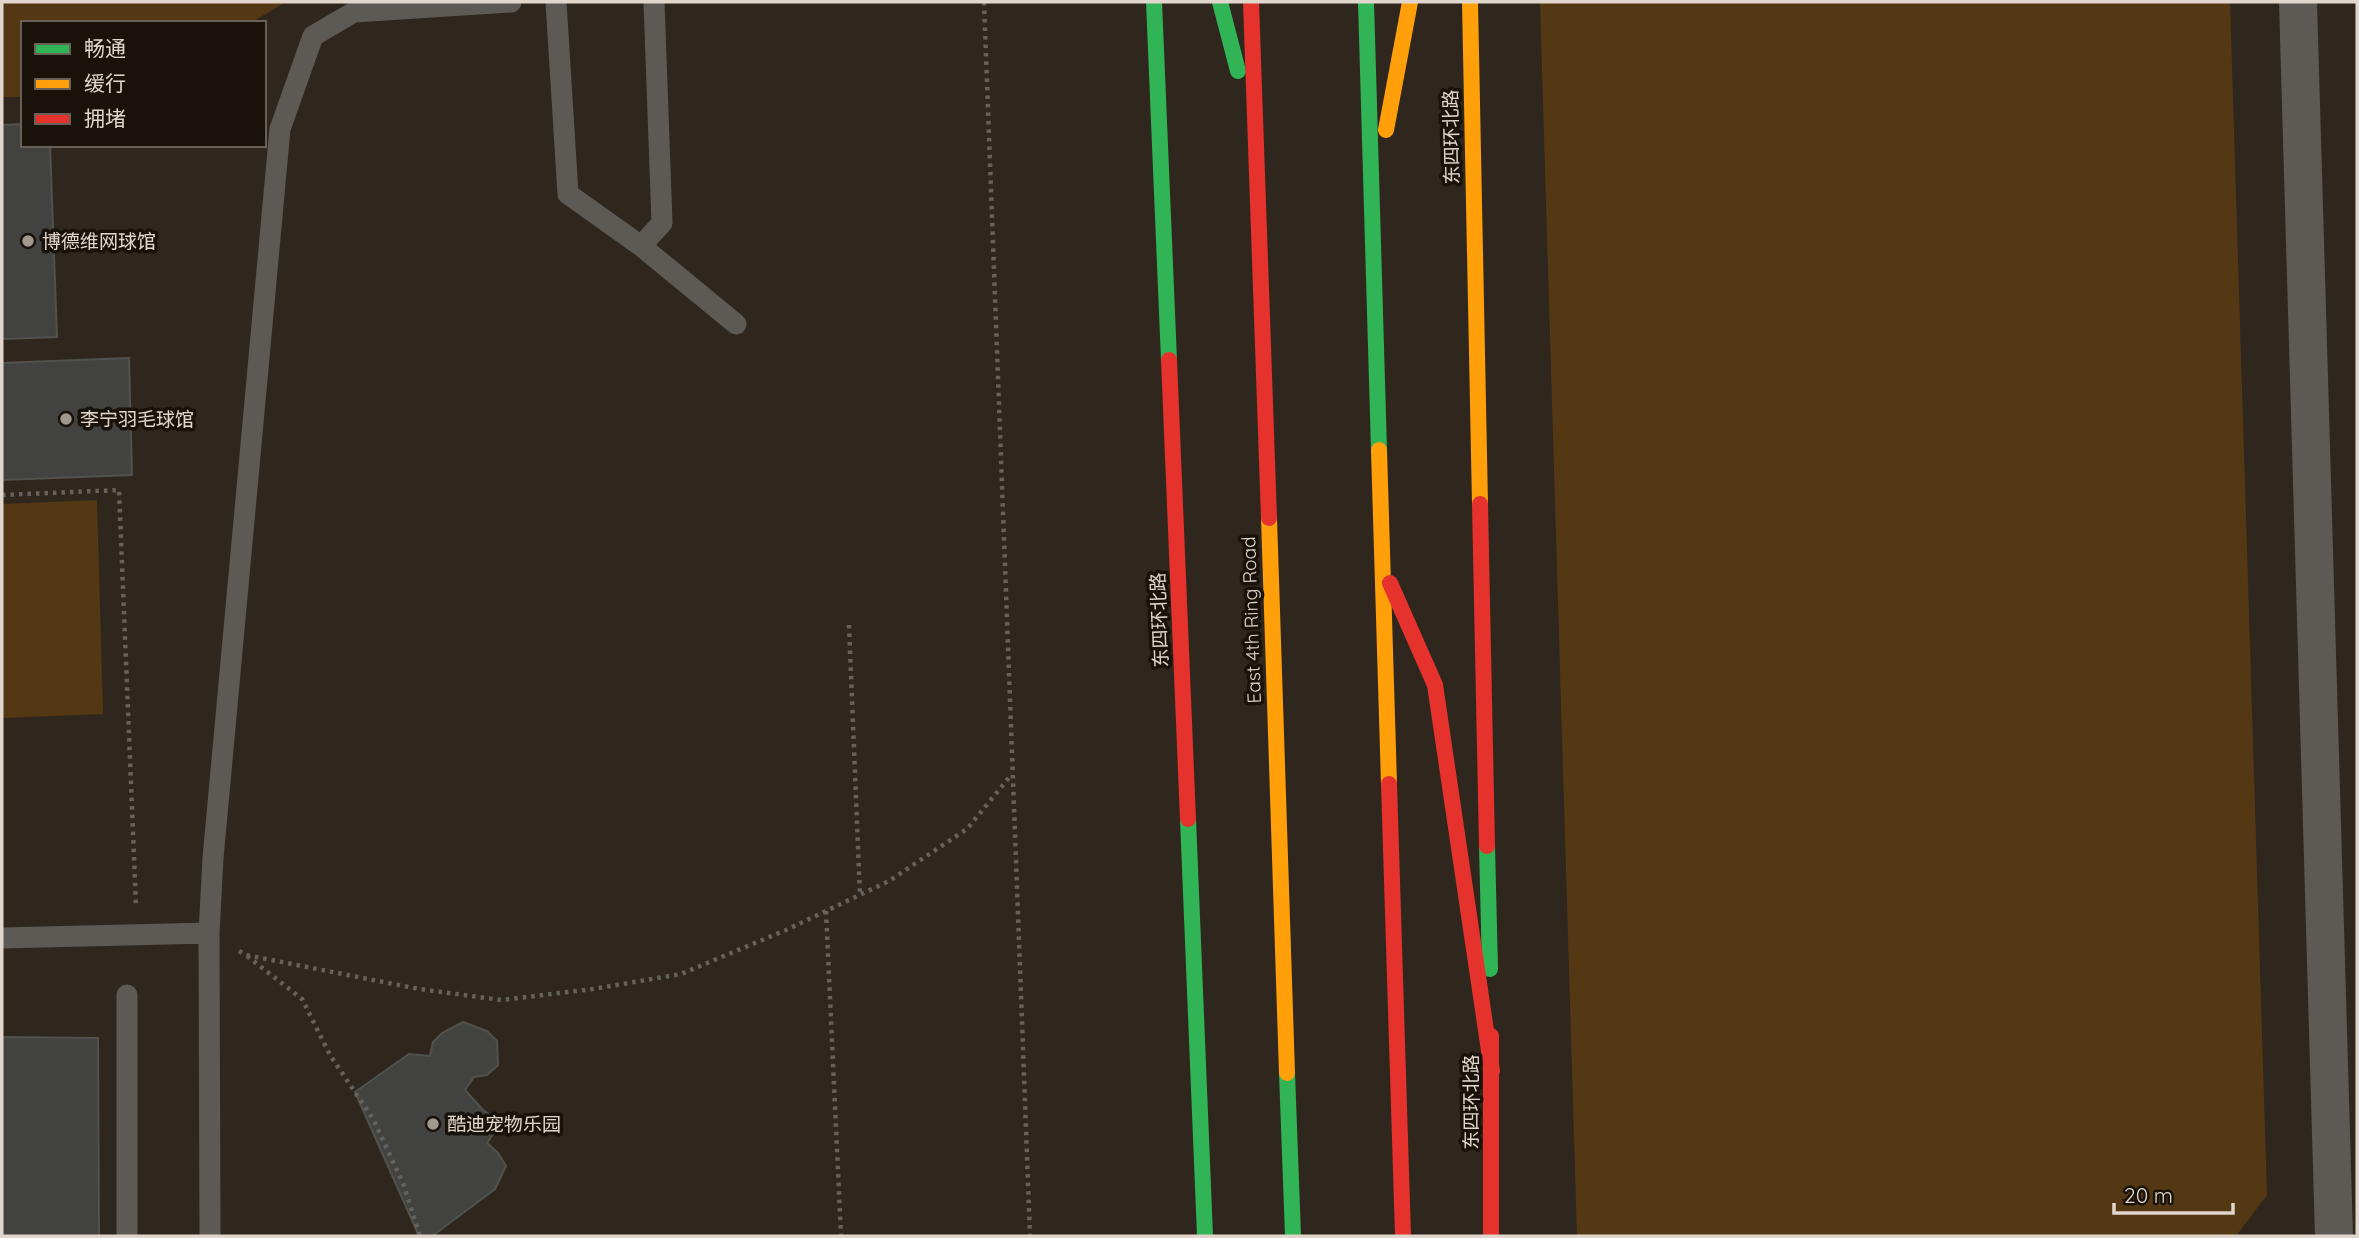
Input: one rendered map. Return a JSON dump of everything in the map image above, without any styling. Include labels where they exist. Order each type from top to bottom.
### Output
[{"type":"main road","name":"东四环北路","points":[[1154,2],[1205,1236]]},
{"type":"main road","points":[[1220,2],[1256,140]]},
{"type":"main road","name":"East 4th Ring Road","points":[[1251,2],[1293,1236]]},
{"type":"main road","points":[[1366,2],[1403,1236]]},
{"type":"main road","points":[[1373,198],[1410,2]]},
{"type":"main road","name":"东四环北路","points":[[1470,2],[1492,1071],[1491,1236]]},
{"type":"main road","points":[[1382,565],[1436,685],[1492,1071]]},
{"type":"street","points":[[2298,2],[2334,1236]]},
{"type":"lane","points":[[210,1236],[209,933],[213,858],[279,129],[313,36],[354,12],[511,2]]},
{"type":"lane","points":[[556,2],[568,194],[641,246],[736,324]]},
{"type":"lane","points":[[641,246],[662,223],[654,2]]},
{"type":"lane","points":[[2,937],[209,933]]},
{"type":"lane","points":[[127,995],[127,1236]]},
{"type":"path","points":[[984,2],[1030,1236]]},
{"type":"path","points":[[2,495],[119,490],[138,935]]},
{"type":"path","points":[[849,625],[860,896]]},
{"type":"path","points":[[246,955],[419,989],[501,1000],[593,989],[681,974],[889,881],[967,829],[1012,774]]},
{"type":"path","points":[[826,911],[841,1236]]},
{"type":"path","points":[[209,933],[246,955],[302,999],[330,1055],[373,1119],[403,1183],[420,1236]]},
{"type":"shaded area","points":[[2,2],[286,2],[253,21],[21,21],[21,97],[2,97]]},
{"type":"shaded area","points":[[1540,2],[2230,2],[2267,1195],[2236,1236],[1577,1236]]},
{"type":"shaded area","points":[[97,500],[103,714],[2,718],[2,504]]},
{"type":"building","name":"博德维网球馆","points":[[21,124],[21,147],[50,147],[57,337],[2,339],[2,125]]},
{"type":"building","name":"李宁羽毛球馆","points":[[129,358],[132,475],[2,480],[2,363]]},
{"type":"building","name":"酷迪宠物乐园","points":[[463,1022],[487,1031],[497,1041],[498,1065],[487,1075],[474,1077],[465,1090],[483,1110],[496,1119],[496,1130],[487,1143],[498,1153],[506,1166],[495,1189],[432,1236],[419,1236],[355,1092],[409,1054],[430,1056],[433,1042],[442,1033]]},
{"type":"building","points":[[2,1037],[98,1038],[99,1236],[2,1236]]},
{"type":"traffic: fast","points":[[1154,2],[1169,360]]},
{"type":"traffic: fast","points":[[1220,2],[1238,71]]},
{"type":"traffic: fast","points":[[1366,2],[1379,450]]},
{"type":"traffic: fast","points":[[1188,819],[1205,1236]]},
{"type":"traffic: fast","points":[[1487,846],[1490,969]]},
{"type":"traffic: fast","points":[[1287,1073],[1293,1236]]},
{"type":"traffic: slow","points":[[1386,130],[1410,2]]},
{"type":"traffic: slow","points":[[1470,2],[1480,504]]},
{"type":"traffic: slow","points":[[1379,450],[1389,784]]},
{"type":"traffic: slow","points":[[1269,518],[1287,1073]]},
{"type":"traffic: jam","points":[[1251,2],[1269,518]]},
{"type":"traffic: jam","points":[[1169,360],[1188,819]]},
{"type":"traffic: jam","points":[[1480,504],[1487,846]]},
{"type":"traffic: jam","points":[[1390,583],[1435,685],[1492,1071]]},
{"type":"traffic: jam","points":[[1389,784],[1403,1236]]},
{"type":"traffic: jam","points":[[1491,1036],[1491,1236]]},
{"type":"place","name":"博德维网球馆","points":[[28,241]]},
{"type":"place","name":"李宁羽毛球馆","points":[[66,419]]},
{"type":"place","name":"酷迪宠物乐园","points":[[433,1124]]}]
